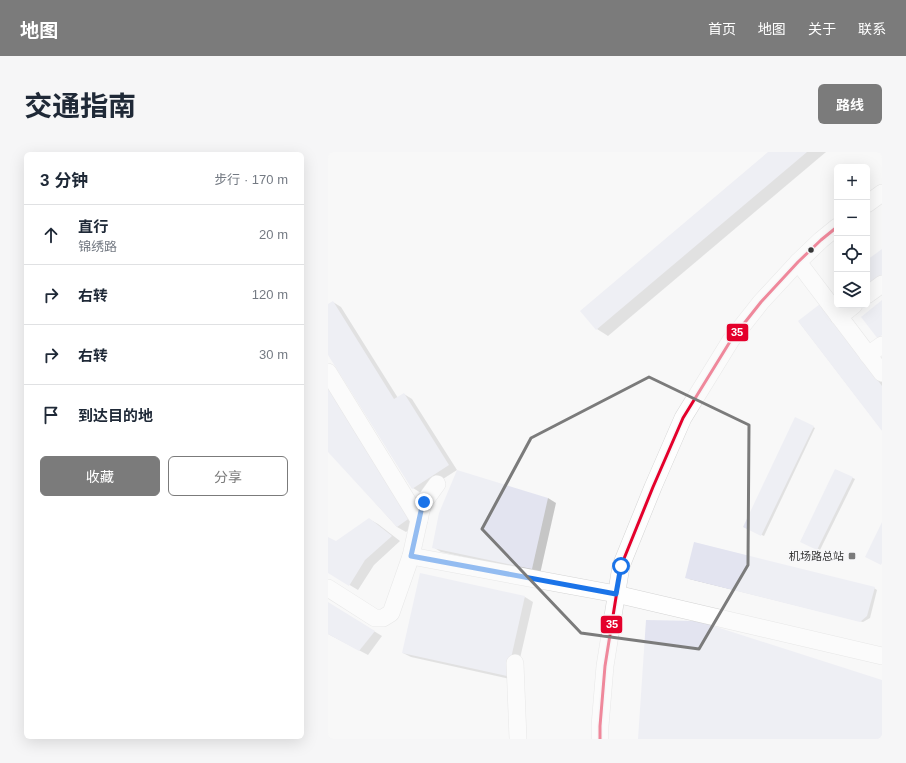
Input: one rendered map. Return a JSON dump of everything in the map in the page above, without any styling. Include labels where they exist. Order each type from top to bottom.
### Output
[{"type":"street","points":[[870,202],[882,193]]},
{"type":"street","points":[[600,739],[605,666],[621,566],[683,418],[731,340],[762,302],[798,262],[834,229]]},
{"type":"street","points":[[798,262],[882,373]]},
{"type":"street","points":[[870,293],[882,284]]},
{"type":"street","points":[[839,317],[850,308]]},
{"type":"street","points":[[868,356],[882,345]]},
{"type":"street","points":[[328,372],[419,520]]},
{"type":"street","points":[[328,588],[375,618],[383,618],[391,613],[411,556],[424,502],[437,484]]},
{"type":"street","points":[[411,556],[616,594],[882,656]]},
{"type":"street","points":[[515,663],[518,739]]},
{"type":"highlighted area","points":[[649,377],[749,425],[748,565],[699,649],[581,633],[482,529],[531,438]]},
{"type":"building","points":[[768,152],[807,152],[596,330],[580,311]]},
{"type":"building","points":[[882,249],[882,275],[870,284],[870,272],[870,258]]},
{"type":"building","points":[[882,300],[882,335],[878,339],[861,317]]},
{"type":"building","points":[[333,301],[394,399],[404,393],[449,465],[412,489],[328,355],[328,304]]},
{"type":"building","points":[[820,304],[882,386],[882,431],[798,321]]},
{"type":"building","points":[[328,381],[411,517],[397,527],[328,452]]},
{"type":"building","points":[[795,417],[814,426],[761,536],[743,527]]},
{"type":"building","points":[[835,469],[853,477],[817,550],[800,542]]},
{"type":"building","points":[[457,470],[548,498],[532,569],[432,548],[439,513]]},
{"type":"building","points":[[369,518],[392,536],[365,560],[349,586],[328,573],[328,537],[336,541]]},
{"type":"building","points":[[882,522],[882,563],[881,565],[865,557]]},
{"type":"building","points":[[694,542],[875,587],[867,616],[860,622],[685,578]]},
{"type":"building","points":[[420,573],[525,596],[507,676],[402,653]]},
{"type":"building","points":[[328,602],[375,631],[359,651],[328,634]]},
{"type":"building","points":[[646,620],[698,621],[882,680],[882,739],[638,739]]},
{"type":"transit line","name":"35","points":[[600,739],[605,666],[621,566],[683,418],[731,340],[761,302],[798,262],[834,229]]},
{"type":"place","name":"机场路总站","points":[[852,556]]},
{"type":"route","points":[[424,502],[411,556],[616,594],[621,566]]}]
